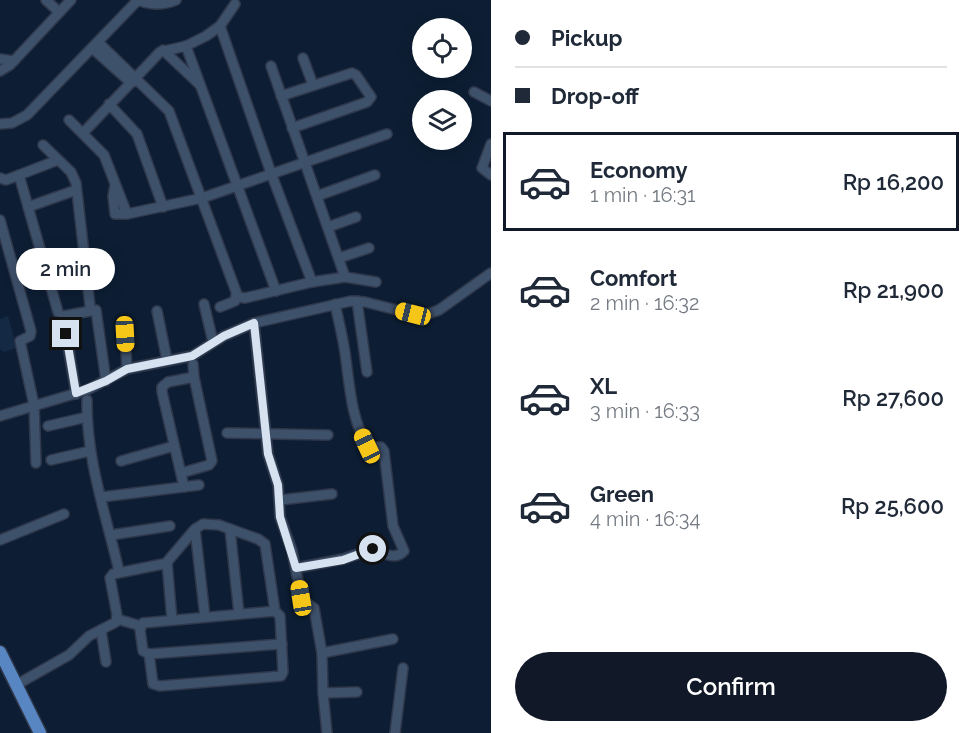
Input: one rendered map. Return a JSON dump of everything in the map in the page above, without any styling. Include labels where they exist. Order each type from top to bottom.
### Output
[{"type":"main road","points":[[0,652],[40,733]]},
{"type":"street","points":[[46,0],[59,12]]},
{"type":"street","points":[[0,71],[6,69],[14,61],[71,0]]},
{"type":"street","points":[[0,124],[12,123],[27,115],[138,0],[163,4],[176,0]]},
{"type":"street","points":[[83,133],[163,50],[186,45],[206,36],[220,26],[235,4]]},
{"type":"street","points":[[220,26],[312,282]]},
{"type":"street","points":[[95,45],[169,111],[236,295],[235,301],[220,307]]},
{"type":"street","points":[[186,45],[276,291]]},
{"type":"street","points":[[163,50],[201,87]]},
{"type":"street","points":[[303,58],[313,85]]},
{"type":"street","points":[[0,59],[14,61]]},
{"type":"street","points":[[271,66],[345,278]]},
{"type":"street","points":[[281,96],[351,73],[356,75],[371,99],[292,128]]},
{"type":"street","points":[[474,92],[491,101]]},
{"type":"street","points":[[109,104],[137,134],[163,207]]},
{"type":"street","points":[[69,120],[104,155],[115,184],[113,196],[115,214],[127,214],[202,198],[387,134]]},
{"type":"street","points":[[491,144],[482,168],[491,175]]},
{"type":"street","points":[[43,145],[71,172],[76,190],[90,306]]},
{"type":"street","points":[[0,178],[6,180],[58,160]]},
{"type":"street","points":[[19,175],[58,312]]},
{"type":"street","points":[[317,196],[375,175]]},
{"type":"street","points":[[28,207],[76,190]]},
{"type":"street","points":[[328,227],[356,217]]},
{"type":"street","points":[[0,222],[4,249],[31,331],[30,336],[20,341],[34,405],[36,463]]},
{"type":"street","points":[[339,258],[369,248]]},
{"type":"street","points":[[42,255],[86,261]]},
{"type":"street","points":[[0,416],[76,393],[106,381],[127,369],[192,356],[213,342],[254,323],[357,301],[425,315],[439,310],[491,273]]},
{"type":"street","points":[[236,295],[245,298],[312,282],[345,278],[376,282]]},
{"type":"street","points":[[357,301],[367,372]]},
{"type":"street","points":[[204,304],[213,342]]},
{"type":"street","points":[[296,568],[343,560],[373,549],[393,556],[401,555],[404,551],[393,526],[384,451],[381,447],[369,447],[359,429],[349,389],[335,304]]},
{"type":"street","points":[[76,393],[63,316],[96,310],[106,381]]},
{"type":"street","points":[[158,311],[167,360]]},
{"type":"street","points":[[254,323],[268,454],[278,485],[280,517],[296,568],[302,600],[316,612],[322,653],[327,733]]},
{"type":"street","points":[[125,334],[127,369]]},
{"type":"street","points":[[181,473],[209,465],[212,461],[193,364]]},
{"type":"street","points":[[184,487],[162,387],[168,382],[194,377]]},
{"type":"street","points":[[87,400],[90,451],[119,571]]},
{"type":"street","points":[[48,426],[87,417]]},
{"type":"street","points":[[227,433],[328,435]]},
{"type":"street","points":[[121,461],[174,447]]},
{"type":"street","points":[[51,460],[90,451]]},
{"type":"street","points":[[102,497],[199,485]]},
{"type":"street","points":[[280,500],[332,494]]},
{"type":"street","points":[[0,540],[64,514]]},
{"type":"street","points":[[149,654],[152,681],[160,686],[281,676],[280,616],[275,611],[265,544],[258,539],[219,525],[203,525],[195,529],[167,562],[172,620]]},
{"type":"street","points":[[111,535],[170,526]]},
{"type":"street","points":[[195,529],[205,617]]},
{"type":"street","points":[[230,529],[239,614]]},
{"type":"street","points":[[16,685],[69,655],[89,636],[113,624],[117,619],[110,578],[113,574],[163,564]]},
{"type":"street","points":[[141,626],[146,622],[275,611]]},
{"type":"street","points":[[117,619],[141,626]]},
{"type":"street","points":[[141,626],[143,651],[149,654],[282,644]]},
{"type":"street","points":[[101,630],[106,662]]},
{"type":"street","points":[[322,653],[393,639]]},
{"type":"street","points":[[395,733],[403,668]]},
{"type":"street","points":[[323,693],[357,692]]},
{"type":"shaded area","points":[[8,316],[17,348],[3,352],[0,349],[0,319]]},
{"type":"route","points":[[66,334],[76,393],[87,390],[127,369],[192,356],[224,336],[254,323],[268,454],[278,485],[280,517],[296,568],[343,560],[373,549]]}]
